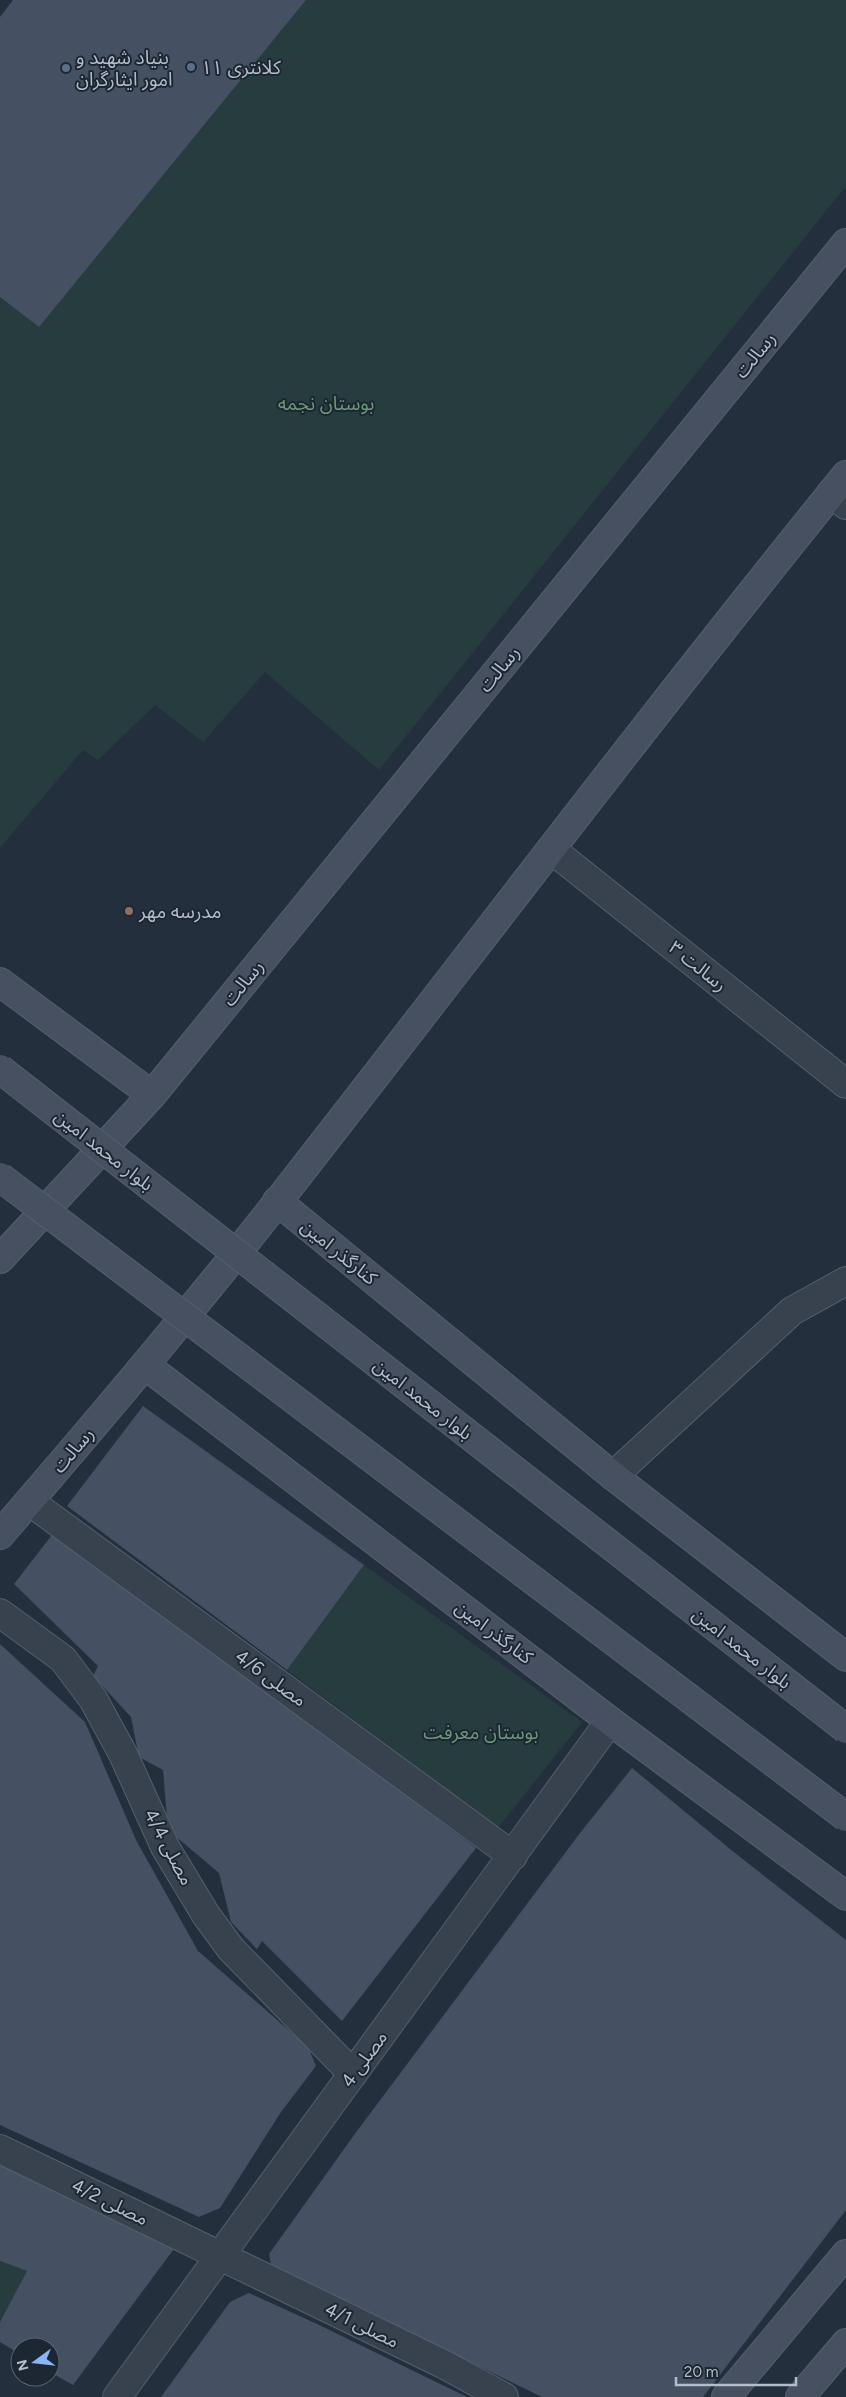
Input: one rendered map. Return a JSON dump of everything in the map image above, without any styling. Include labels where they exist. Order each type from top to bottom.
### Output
[{"type":"street","name":"رسالت","points":[[0,1259],[152,1095],[846,243]]},
{"type":"street","points":[[278,1201],[551,848],[841,491]]},
{"type":"street","name":"رسالت ۳","points":[[551,848],[846,1084]]},
{"type":"street","points":[[0,982],[152,1095]]},
{"type":"street","name":"بلوار محمد امین","points":[[0,1069],[846,1729]]},
{"type":"street","points":[[0,1177],[846,1817]]},
{"type":"street","name":"رسالت","points":[[0,1535],[145,1365],[278,1201]]},
{"type":"street","name":"کنارگذر امین","points":[[278,1201],[613,1476],[846,1657]]},
{"type":"street","points":[[613,1476],[792,1312],[846,1281]]},
{"type":"street","name":"کنارگذر امین","points":[[145,1365],[610,1722],[846,1896]]},
{"type":"street","name":"مصلی 4/6","points":[[29,1501],[513,1856]]},
{"type":"street","name":"مصلی 4/4","points":[[0,1613],[63,1659],[93,1698],[123,1754],[166,1847],[206,1915],[232,1949],[353,2074]]},
{"type":"street","name":"مصلی 4","points":[[117,2397],[610,1722]]},
{"type":"street","name":"مصلی 4/2","points":[[0,2149],[219,2255]]},
{"type":"street","points":[[726,2397],[846,2254]]},
{"type":"street","name":"مصلی 4/1","points":[[219,2255],[445,2365],[504,2397]]},
{"type":"street","points":[[800,2397],[846,2343]]},
{"type":"green space","name":"بوستان نجمه","points":[[306,0],[846,0],[846,186],[379,770],[265,672],[203,742],[155,705],[98,760],[83,750],[0,848],[0,297],[39,326]]},
{"type":"green space","name":"بوستان معرفت","points":[[364,1565],[582,1722],[498,1828],[287,1670]]},
{"type":"green space","points":[[0,2261],[27,2271],[0,2322]]},
{"type":"building","points":[[13,0],[306,0],[39,327],[0,297],[0,17]]},
{"type":"building","points":[[143,1406],[364,1565],[287,1670],[67,1506]]},
{"type":"building","points":[[55,1531],[476,1848],[342,2021],[262,1941],[257,1949],[231,1922],[219,1873],[168,1830],[163,1770],[139,1757],[131,1717],[93,1676],[98,1666],[14,1584]]},
{"type":"building","points":[[0,1644],[85,1722],[136,1840],[198,1951],[308,2047],[316,2066],[281,2112],[220,2208],[199,2217],[0,2125]]},
{"type":"building","points":[[632,1768],[735,1853],[846,1940],[846,2210],[703,2397],[542,2397],[271,2265],[269,2254],[357,2131],[580,1833]]},
{"type":"building","points":[[0,2154],[185,2234],[73,2385],[60,2378],[60,2337],[10,2337],[10,2348],[0,2342],[0,2322],[27,2271],[0,2261]]},
{"type":"building","points":[[249,2293],[467,2397],[161,2397],[230,2302]]},
{"type":"place","name":"کلانتری ۱۱","points":[[191,67]]},
{"type":"place","name":"بنیاد شهید و امور ایثارگران","points":[[66,68]]},
{"type":"place","name":"مدرسه مهر","points":[[129,911]]}]
